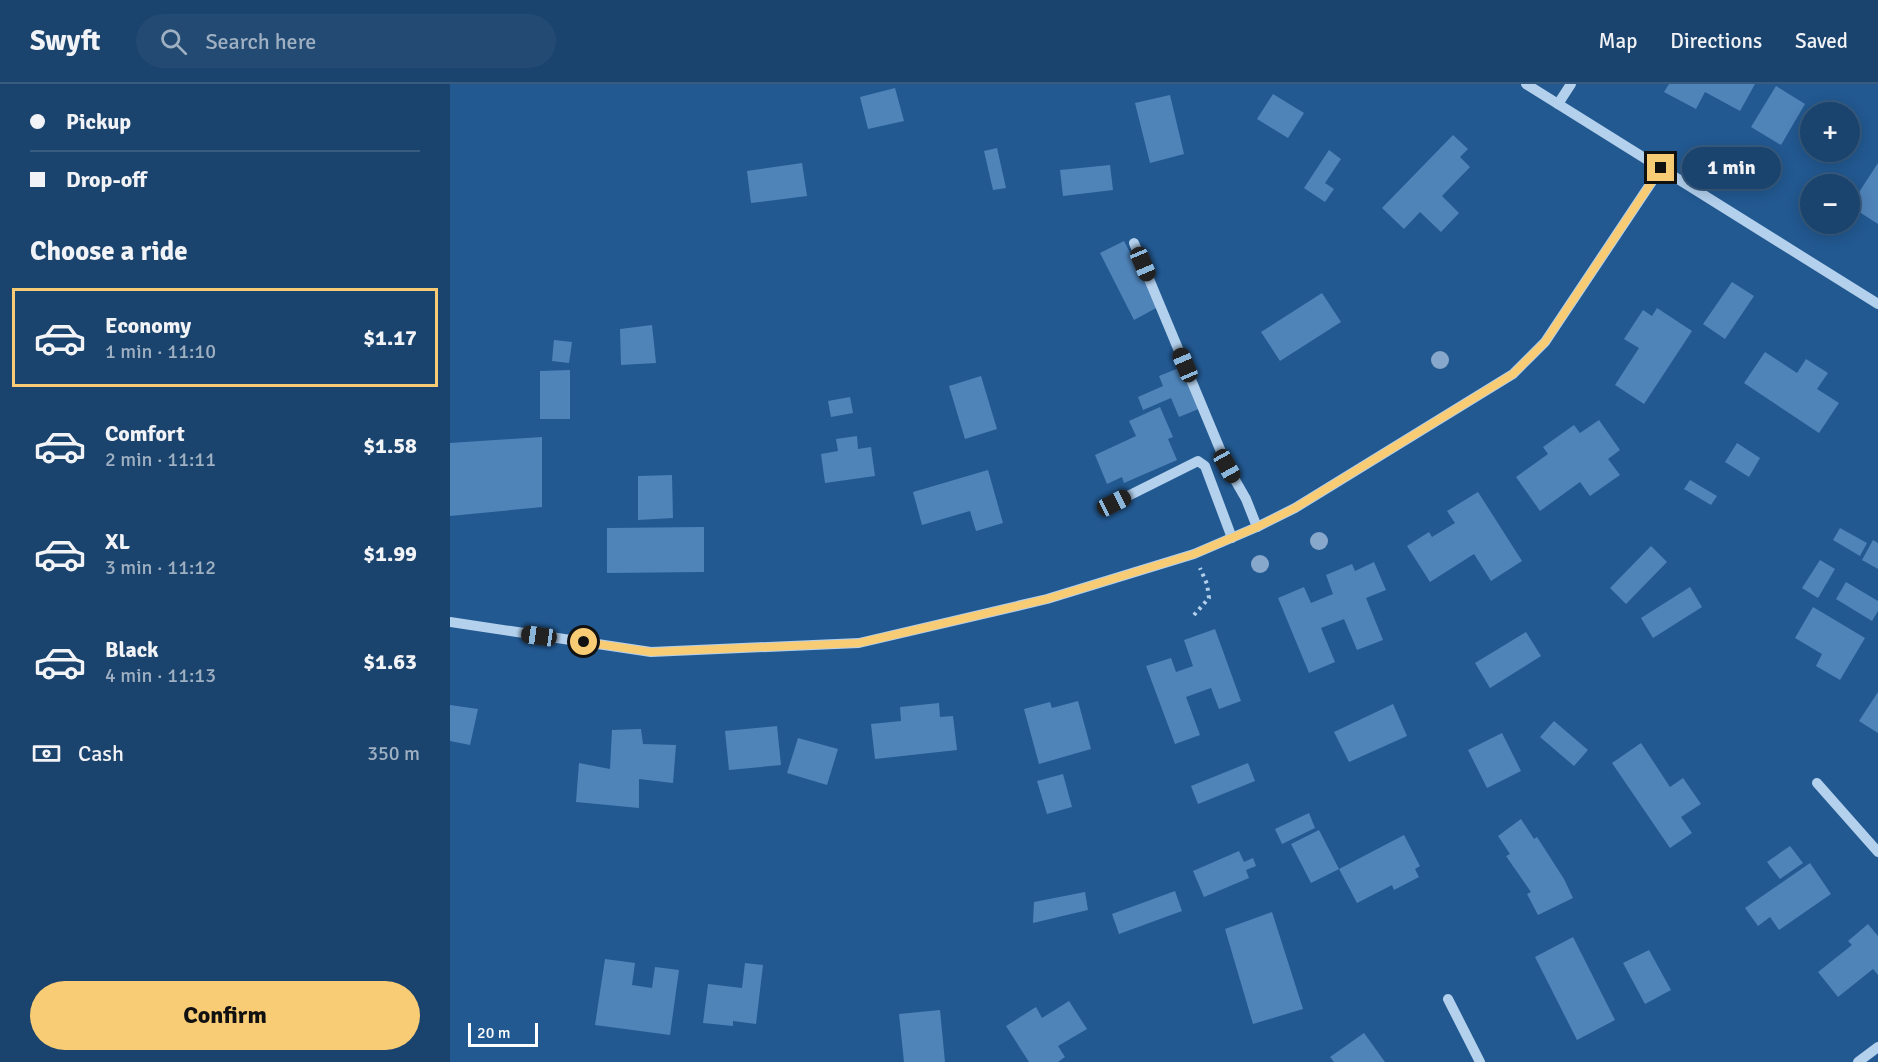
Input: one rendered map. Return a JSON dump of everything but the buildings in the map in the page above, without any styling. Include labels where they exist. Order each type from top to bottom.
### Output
[{"type":"street","points":[[1526,84],[1878,304]]},
{"type":"street","points":[[1558,104],[1571,84]]},
{"type":"street","points":[[450,622],[651,652],[859,643],[1047,599],[1194,554],[1295,508],[1513,374],[1545,342],[1661,168]]},
{"type":"street","points":[[1134,243],[1227,466],[1246,499],[1257,527]]},
{"type":"street","points":[[1114,503],[1198,461],[1205,466],[1232,538]]},
{"type":"street","points":[[1817,783],[1878,852]]},
{"type":"street","points":[[1448,999],[1480,1062]]},
{"type":"street","points":[[1858,1062],[1878,1047]]},
{"type":"path","points":[[1194,554],[1207,584],[1209,598],[1194,615]]},
{"type":"route","points":[[584,642],[651,652],[859,643],[1047,599],[1194,554],[1257,527],[1295,508],[1513,374],[1545,342],[1661,168]]}]
